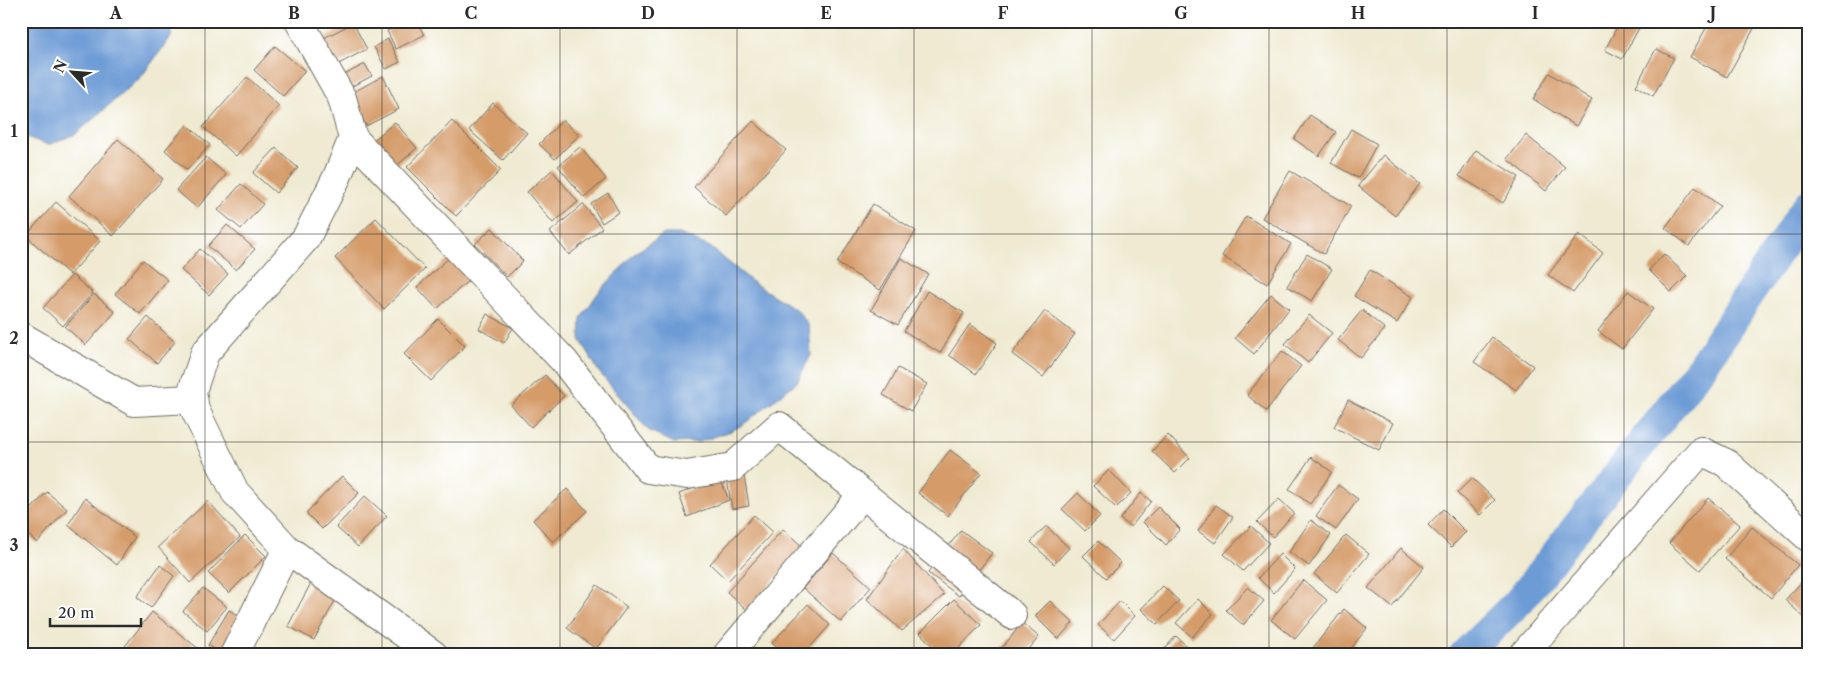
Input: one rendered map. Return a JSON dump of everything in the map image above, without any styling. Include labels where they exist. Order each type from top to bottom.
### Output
[{"type":"street","points":[[299,21],[342,98],[353,138],[564,361],[648,470],[687,475],[733,467],[779,426],[1012,615]]},
{"type":"street","points":[[353,138],[337,176],[306,238],[204,353],[192,391],[192,398],[195,410],[235,492],[286,549],[434,655]]},
{"type":"street","points":[[21,336],[134,402],[192,398]]},
{"type":"street","points":[[1523,655],[1701,451],[1726,463],[1808,537]]},
{"type":"street","points":[[727,655],[863,494]]},
{"type":"street","points":[[234,655],[286,549]]},
{"type":"water","points":[[21,21],[173,21],[171,37],[141,77],[76,134],[48,145],[21,135]]},
{"type":"water","points":[[664,234],[680,234],[710,247],[755,284],[797,310],[809,326],[811,355],[797,382],[744,424],[731,431],[699,442],[674,443],[648,430],[599,372],[580,339],[581,318],[598,293],[635,253]]},
{"type":"building","points":[[407,21],[417,21],[424,35],[396,49],[387,31]]},
{"type":"building","points":[[1620,21],[1643,21],[1622,59],[1605,50]]},
{"type":"building","points":[[1710,21],[1750,21],[1756,25],[1727,77],[1690,57]]},
{"type":"building","points":[[353,23],[367,49],[331,68],[318,41]]},
{"type":"building","points":[[388,39],[400,62],[386,69],[374,47]]},
{"type":"building","points":[[275,46],[305,71],[283,96],[254,70]]},
{"type":"building","points":[[1656,49],[1674,58],[1653,96],[1636,86]]},
{"type":"building","points":[[365,64],[372,76],[347,89],[340,77]]},
{"type":"building","points":[[1549,73],[1592,100],[1576,126],[1533,99]]},
{"type":"building","points":[[383,76],[399,109],[366,126],[350,94]]},
{"type":"building","points":[[247,77],[279,106],[236,156],[203,127]]},
{"type":"building","points":[[493,103],[527,133],[503,160],[469,130]]},
{"type":"building","points":[[1310,115],[1336,132],[1319,156],[1294,139]]},
{"type":"building","points":[[563,120],[579,135],[555,159],[539,144]]},
{"type":"building","points":[[452,121],[501,170],[456,216],[407,167]]},
{"type":"building","points":[[753,121],[786,150],[726,216],[694,187]]},
{"type":"building","points":[[395,122],[417,148],[393,169],[370,143]]},
{"type":"building","points":[[187,125],[210,145],[187,170],[165,150]]},
{"type":"building","points":[[1351,129],[1377,144],[1358,178],[1331,163]]},
{"type":"building","points":[[1526,135],[1565,167],[1546,191],[1507,159]]},
{"type":"building","points":[[118,139],[163,179],[113,236],[69,196]]},
{"type":"building","points":[[580,147],[606,179],[584,198],[558,166]]},
{"type":"building","points":[[276,148],[298,168],[276,193],[253,173]]},
{"type":"building","points":[[1476,150],[1519,177],[1503,203],[1459,176]]},
{"type":"building","points":[[1383,155],[1420,184],[1395,216],[1358,186]]},
{"type":"building","points":[[206,157],[226,175],[197,208],[176,190]]},
{"type":"building","points":[[552,170],[578,202],[553,223],[527,192]]},
{"type":"building","points":[[1290,171],[1351,206],[1324,254],[1262,218]]},
{"type":"building","points":[[241,184],[263,204],[241,229],[218,210]]},
{"type":"building","points":[[1695,187],[1720,206],[1689,246],[1665,228]]},
{"type":"building","points":[[608,193],[619,212],[602,223],[591,204]]},
{"type":"building","points":[[56,202],[100,241],[70,275],[26,236]]},
{"type":"building","points":[[583,204],[602,228],[569,255],[550,232]]},
{"type":"building","points":[[873,204],[916,231],[880,290],[837,263]]},
{"type":"building","points":[[1246,216],[1291,244],[1267,284],[1222,256]]},
{"type":"building","points":[[376,218],[425,269],[384,309],[335,258]]},
{"type":"building","points":[[227,225],[255,249],[236,270],[208,246]]},
{"type":"building","points":[[492,228],[523,261],[507,277],[475,244]]},
{"type":"building","points":[[1579,234],[1603,253],[1573,293],[1548,275]]},
{"type":"building","points":[[200,249],[228,274],[209,295],[181,270]]},
{"type":"building","points":[[1307,254],[1332,269],[1312,301],[1287,286]]},
{"type":"building","points":[[1664,254],[1687,276],[1671,292],[1649,270]]},
{"type":"building","points":[[451,256],[471,278],[437,309],[417,287]]},
{"type":"building","points":[[901,258],[928,274],[898,325],[871,310]]},
{"type":"building","points":[[143,260],[168,280],[140,314],[115,294]]},
{"type":"building","points":[[1370,270],[1413,297],[1397,323],[1354,296]]},
{"type":"building","points":[[72,275],[93,293],[63,326],[43,308]]},
{"type":"building","points":[[927,291],[964,313],[940,353],[904,331]]},
{"type":"building","points":[[1628,291],[1653,309],[1622,349],[1598,331]]},
{"type":"building","points":[[94,294],[115,312],[86,345],[65,327]]},
{"type":"building","points":[[1271,294],[1289,309],[1254,354],[1235,338]]},
{"type":"building","points":[[1362,310],[1385,329],[1361,358],[1338,340]]},
{"type":"building","points":[[1045,311],[1075,334],[1043,377],[1012,354]]},
{"type":"building","points":[[487,314],[513,328],[504,343],[479,329]]},
{"type":"building","points":[[1309,315],[1332,333],[1308,363],[1285,344]]},
{"type":"building","points":[[148,317],[175,342],[157,363],[129,339]]},
{"type":"building","points":[[438,319],[465,346],[431,381],[404,354]]},
{"type":"building","points":[[970,324],[997,343],[976,374],[949,355]]},
{"type":"building","points":[[1492,337],[1533,366],[1516,390],[1474,362]]},
{"type":"building","points":[[1282,351],[1301,366],[1266,411],[1247,395]]},
{"type":"building","points":[[898,368],[927,384],[911,411],[883,395]]},
{"type":"building","points":[[545,375],[564,396],[531,427],[511,405]]},
{"type":"building","points":[[1348,400],[1393,423],[1379,450],[1334,427]]},
{"type":"building","points":[[1168,435],[1190,458],[1175,473],[1152,451]]},
{"type":"building","points":[[950,450],[981,473],[948,516],[918,493]]},
{"type":"building","points":[[1311,457],[1332,472],[1310,504],[1289,489]]},
{"type":"building","points":[[1109,470],[1131,493],[1116,508],[1093,486]]},
{"type":"building","points":[[744,475],[749,506],[732,509],[727,479]]},
{"type":"building","points":[[342,476],[359,493],[322,529],[306,513]]},
{"type":"building","points":[[720,478],[729,500],[687,517],[679,494]]},
{"type":"building","points":[[1472,478],[1495,500],[1480,515],[1457,493]]},
{"type":"building","points":[[1338,485],[1358,499],[1336,530],[1316,516]]},
{"type":"building","points":[[567,489],[587,511],[553,542],[533,520]]},
{"type":"building","points":[[47,492],[67,509],[37,543],[21,528],[21,520]]},
{"type":"building","points":[[1078,493],[1100,516],[1085,531],[1062,509]]},
{"type":"building","points":[[1141,493],[1151,501],[1131,527],[1120,519]]},
{"type":"building","points":[[365,496],[387,516],[358,547],[336,527]]},
{"type":"building","points":[[85,498],[135,537],[117,565],[68,525]]},
{"type":"building","points":[[1708,498],[1740,525],[1700,570],[1669,543]]},
{"type":"building","points":[[1279,499],[1294,513],[1273,537],[1257,522]]},
{"type":"building","points":[[208,501],[240,537],[190,583],[158,547]]},
{"type":"building","points":[[1216,505],[1233,517],[1215,543],[1198,531]]},
{"type":"building","points":[[1158,507],[1180,529],[1166,545],[1143,522]]},
{"type":"building","points":[[1443,509],[1466,532],[1451,547],[1428,525]]},
{"type":"building","points":[[754,515],[773,532],[728,581],[710,564]]},
{"type":"building","points":[[1311,520],[1331,535],[1309,566],[1289,552]]},
{"type":"building","points":[[1046,526],[1069,548],[1054,564],[1031,542]]},
{"type":"building","points":[[1251,526],[1269,543],[1243,571],[1224,554]]},
{"type":"building","points":[[1752,527],[1798,565],[1771,598],[1725,559]]},
{"type":"building","points":[[783,529],[803,547],[747,610],[727,592]]},
{"type":"building","points":[[961,530],[992,553],[959,596],[928,573]]},
{"type":"building","points":[[245,535],[266,556],[229,593],[208,573]]},
{"type":"building","points":[[1346,535],[1369,554],[1337,593],[1314,574]]},
{"type":"building","points":[[1098,541],[1121,563],[1106,578],[1083,556]]},
{"type":"building","points":[[1401,548],[1424,567],[1392,607],[1368,588]]},
{"type":"building","points":[[903,549],[944,595],[902,631],[867,599]]},
{"type":"building","points":[[833,553],[871,587],[841,622],[803,588]]},
{"type":"building","points":[[1280,554],[1295,569],[1274,593],[1258,578]]},
{"type":"building","points":[[160,565],[174,576],[151,608],[137,597]]},
{"type":"building","points":[[319,568],[345,582],[314,640],[288,626]]},
{"type":"building","points":[[1808,575],[1808,621],[1785,600]]},
{"type":"building","points":[[1303,580],[1327,600],[1295,639],[1271,620]]},
{"type":"building","points":[[597,585],[627,607],[596,649],[567,628]]},
{"type":"building","points":[[1163,586],[1179,601],[1157,624],[1141,609]]},
{"type":"building","points":[[1248,587],[1264,601],[1243,625],[1226,610]]},
{"type":"building","points":[[203,588],[227,607],[207,631],[183,611]]},
{"type":"building","points":[[954,599],[981,625],[952,655],[941,655],[920,633]]},
{"type":"building","points":[[1198,599],[1213,614],[1192,637],[1176,623]]},
{"type":"building","points":[[1050,601],[1073,623],[1058,639],[1035,616]]},
{"type":"building","points":[[1120,601],[1135,616],[1114,639],[1098,625]]},
{"type":"building","points":[[808,604],[830,625],[803,655],[784,655],[772,643]]},
{"type":"building","points":[[1344,609],[1367,628],[1346,655],[1319,655],[1312,649]]},
{"type":"building","points":[[229,610],[248,622],[224,655],[208,645]]},
{"type":"building","points":[[152,612],[204,653],[202,655],[118,655]]},
{"type":"building","points":[[1022,623],[1039,637],[1024,655],[1010,655],[1002,648]]},
{"type":"building","points":[[1176,636],[1192,651],[1189,655],[1159,655]]},
{"type":"waterway","points":[[1464,655],[1520,600],[1702,366],[1808,205]]}]
